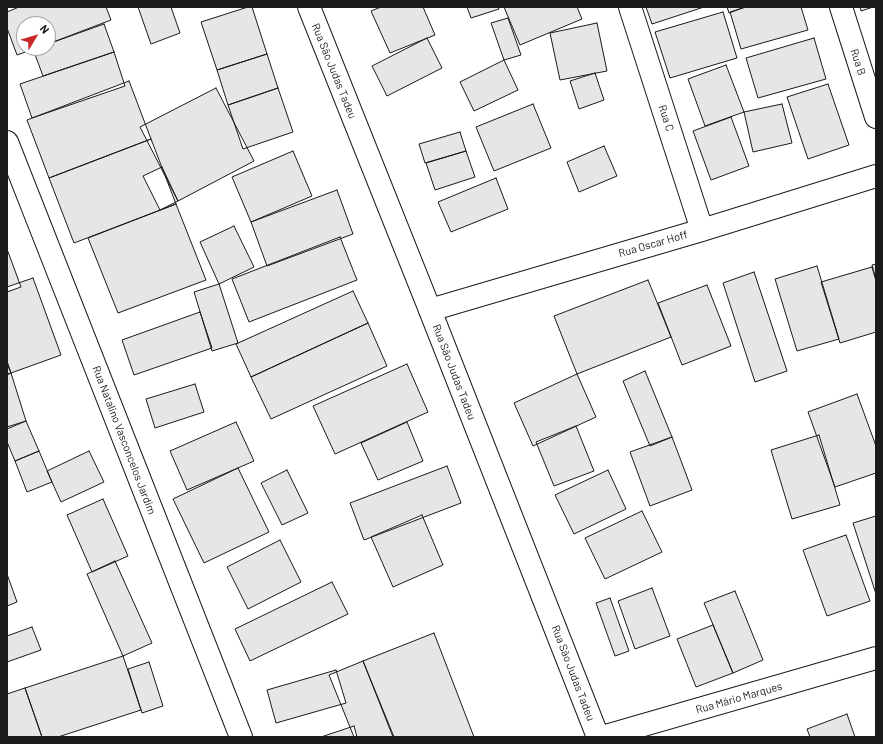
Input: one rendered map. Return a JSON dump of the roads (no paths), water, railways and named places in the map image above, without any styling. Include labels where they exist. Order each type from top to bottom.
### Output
[{"type":"street","name":"Rua São Judas Tadeu","points":[[309,7],[598,737]]},
{"type":"street","name":"Rua C","points":[[630,7],[702,230]]},
{"type":"street","name":"Rua B","points":[[841,7],[876,117]]},
{"type":"street","name":"Rua Natalino Vasconcelos Jardim","points":[[7,142],[241,737]]},
{"type":"street","name":"Rua Oscar Hoff","points":[[430,310],[702,230],[876,176]]},
{"type":"street","name":"Rua Mário Marques","points":[[602,737],[876,658]]}]
